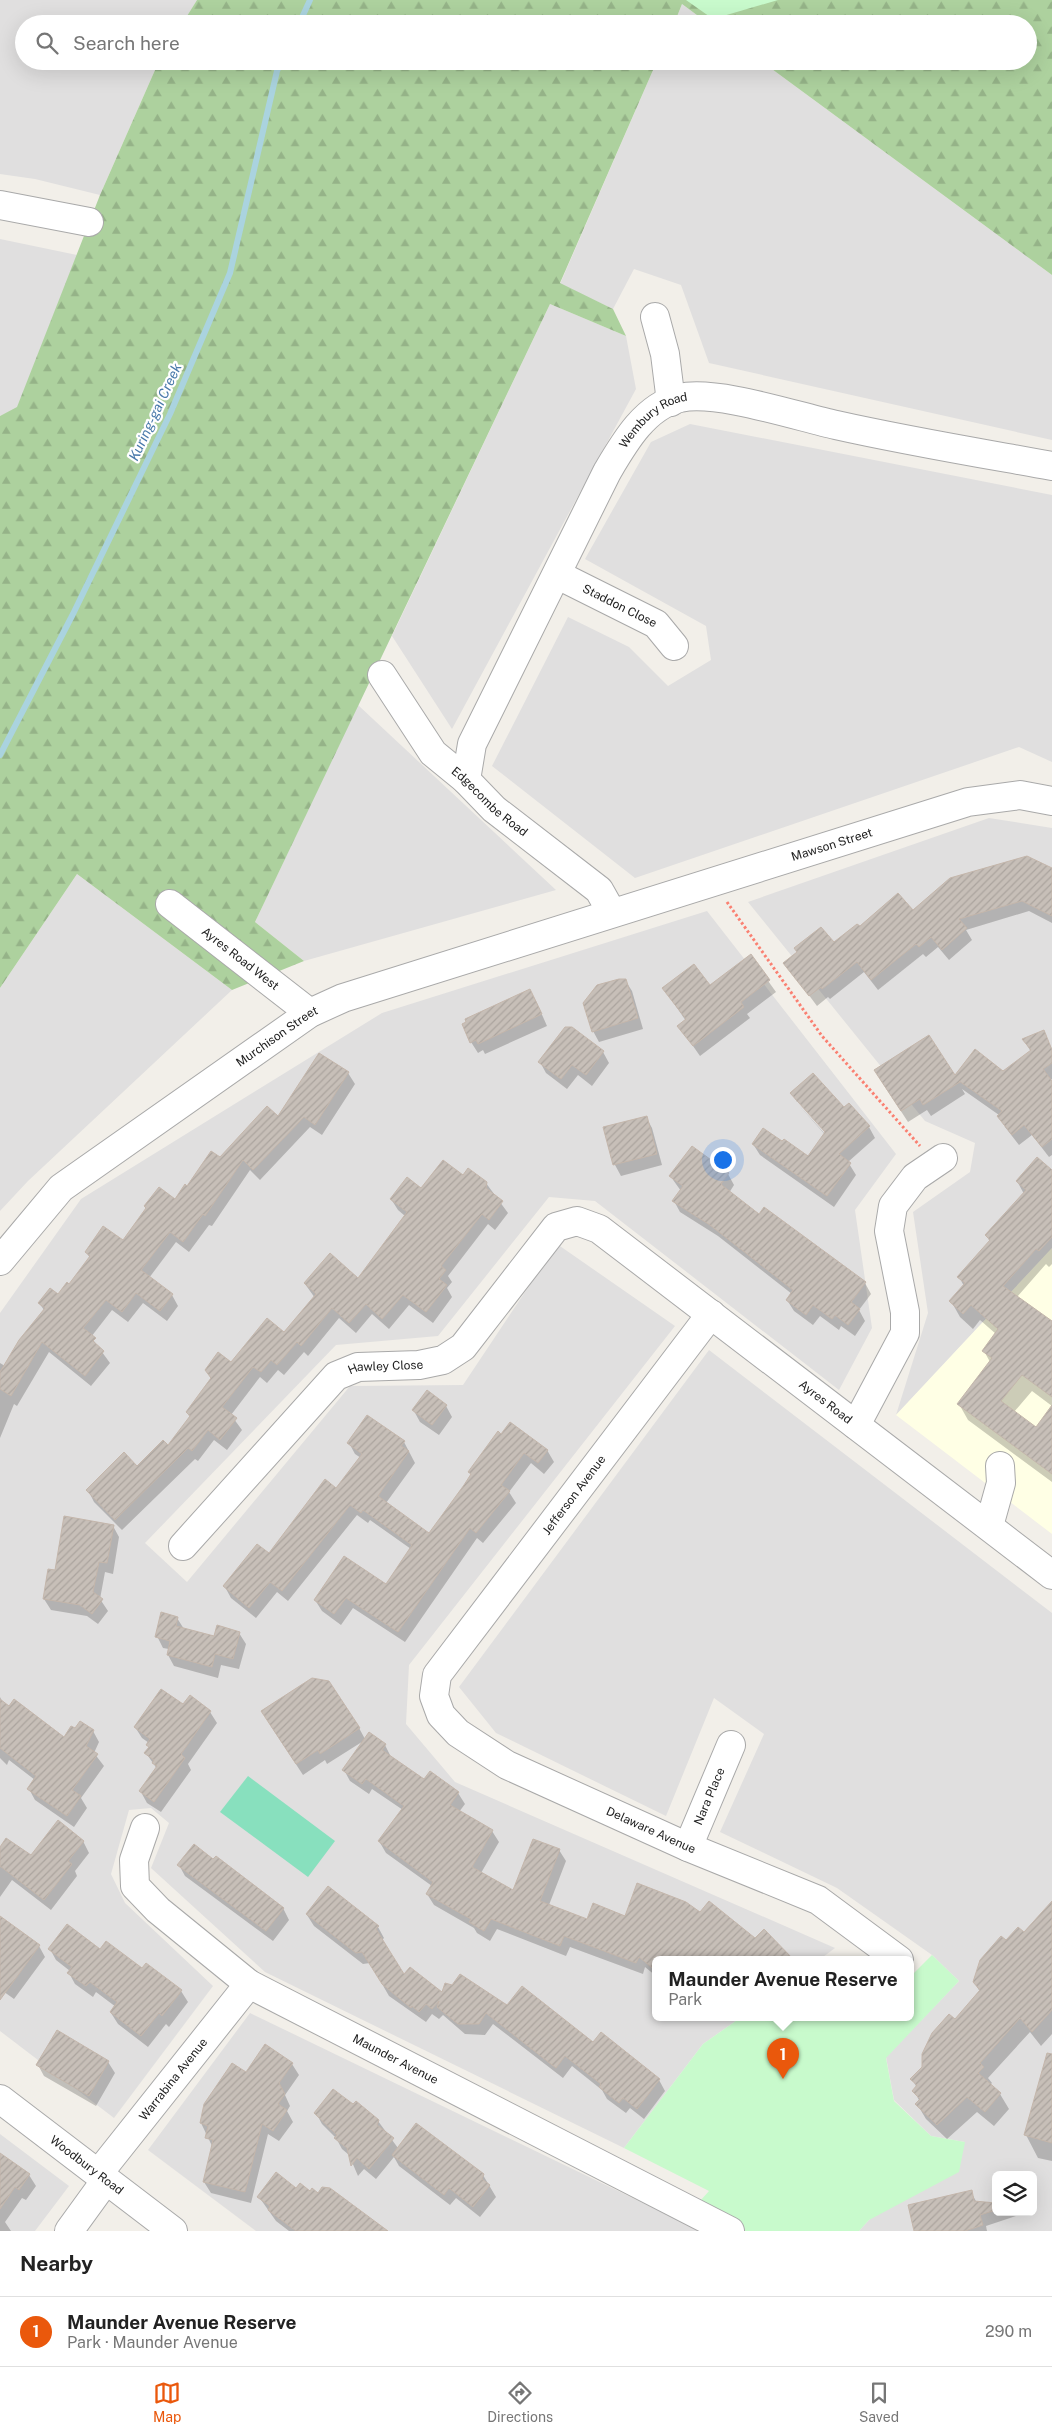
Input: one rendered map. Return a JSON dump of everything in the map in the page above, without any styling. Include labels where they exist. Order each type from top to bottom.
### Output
[{"type":"street","points":[[0,205],[89,222]]},
{"type":"street","points":[[655,317],[665,354],[671,402]]},
{"type":"street","name":"Wembury Road","points":[[466,780],[472,744],[558,575],[607,472],[628,436],[657,408],[680,398],[711,398],[763,407],[836,425],[1052,466]]},
{"type":"street","name":"Staddon Close","points":[[558,575],[656,624],[674,646]]},
{"type":"street","name":"Edgecombe Road","points":[[382,675],[433,753],[466,780],[494,808],[599,890],[612,913]]},
{"type":"street","name":"Mawson Street","points":[[612,913],[968,802],[1020,795],[1052,801]]},
{"type":"street","name":"Ayres Road West","points":[[170,904],[310,1013]]},
{"type":"street","name":"Murchison Street","points":[[0,1261],[61,1188],[310,1013],[343,998],[612,913]]},
{"type":"street","points":[[856,1425],[905,1333],[905,1312],[889,1232],[893,1206],[915,1177],[943,1158]]},
{"type":"street","name":"Hawley Close","points":[[183,1546],[336,1376],[358,1367],[419,1365],[442,1360],[463,1347],[556,1227],[577,1221],[598,1229]]},
{"type":"street","name":"Ayres Road","points":[[598,1229],[1052,1574]]},
{"type":"street","name":"Jefferson Avenue","points":[[437,1675],[711,1314]]},
{"type":"street","points":[[988,1526],[1001,1483],[1000,1466]]},
{"type":"street","name":"Delaware Avenue","points":[[437,1675],[434,1696],[441,1715],[466,1738],[507,1765],[688,1847],[818,1900],[894,1956]]},
{"type":"street","name":"Nara Place","points":[[688,1847],[731,1745]]},
{"type":"street","name":"Maunder Avenue","points":[[145,1828],[134,1860],[135,1886],[158,1910],[249,1984],[730,2231]]},
{"type":"street","name":"Warrabina Avenue","points":[[69,2231],[102,2177],[249,1984]]},
{"type":"street","name":"Woodbury Road","points":[[0,2099],[173,2231]]},
{"type":"path","points":[[712,882],[822,1036],[921,1147],[943,1158]]},
{"type":"shaded area","points":[[0,0],[197,0],[188,15],[15,15],[15,70],[155,70],[100,195],[35,179],[0,174]]},
{"type":"shaded area","points":[[682,4],[697,15],[678,15]]},
{"type":"shaded area","points":[[653,70],[773,70],[1052,275],[1052,440],[709,363],[681,285],[634,269],[613,309],[560,284]]},
{"type":"shaded area","points":[[0,239],[77,255],[17,408],[0,416]]},
{"type":"shaded area","points":[[550,304],[626,336],[636,389],[452,729],[392,636]]},
{"type":"shaded area","points":[[690,424],[1052,495],[1052,762],[1019,747],[635,878],[492,766],[568,617],[629,647],[668,686],[711,660],[706,626],[585,559],[651,442]]},
{"type":"shaded area","points":[[358,705],[556,890],[304,961],[255,922]]},
{"type":"shaded area","points":[[989,818],[1052,828],[1052,1248],[896,1415],[928,1313],[913,1212],[970,1172],[975,1143],[925,1121],[748,902]]},
{"type":"shaded area","points":[[77,874],[232,990],[28,1181],[0,1211],[0,988]]},
{"type":"shaded area","points":[[707,911],[896,1154],[855,1210],[872,1328],[839,1390],[595,1201],[549,1197],[438,1336],[336,1345],[145,1543],[187,1582],[350,1386],[463,1385],[557,1244],[675,1326],[409,1665],[406,1724],[455,1782],[835,1948],[824,1956],[652,1956],[652,2021],[736,2021],[703,2044],[624,2148],[265,1972],[151,1868],[169,1823],[151,1808],[129,1810],[111,1874],[125,1903],[213,1986],[114,2118],[0,2031],[0,1313],[81,1199],[382,1013]]},
{"type":"shaded area","points":[[1052,1248],[1052,1534],[896,1415]]},
{"type":"shaded area","points":[[709,1350],[1052,1613],[1052,2231],[859,2231],[869,2220],[965,2142],[931,2136],[894,2100],[886,2057],[959,1981],[932,1955],[837,1888],[720,1832],[764,1734],[714,1698],[666,1816],[496,1733],[459,1687]]},
{"type":"shaded area","points":[[250,2013],[701,2231],[256,2231],[148,2150]]},
{"type":"shaded area","points":[[0,2134],[69,2186],[35,2231],[0,2231]]},
{"type":"green space","points":[[197,0],[1052,0],[1052,275],[773,70],[1037,70],[1037,15],[697,15],[682,4],[678,15],[188,15]]},
{"type":"green space","points":[[686,0],[778,0],[727,15],[707,15]]},
{"type":"green space","points":[[155,70],[653,70],[560,283],[613,309],[626,336],[550,304],[255,922],[304,961],[232,990],[77,874],[0,988],[0,416],[17,407],[100,195]]},
{"type":"green space","points":[[248,1776],[335,1841],[308,1877],[220,1812]]},
{"type":"green space","points":[[932,1955],[959,1981],[886,2058],[894,2101],[931,2136],[965,2142],[959,2172],[869,2220],[859,2231],[741,2231],[701,2200],[709,2191],[624,2148],[703,2044],[736,2021],[914,2021],[914,1973]]},
{"type":"building","points":[[1027,856],[1052,868],[1052,916],[1022,901],[959,919],[967,928],[942,950],[931,937],[919,947],[916,944],[871,980],[857,962],[822,989],[821,987],[809,996],[783,963],[797,952],[794,948],[821,927],[834,942],[857,924],[860,926],[898,893],[913,910],[950,878]]},
{"type":"building","points":[[751,954],[770,980],[741,1002],[744,1007],[693,1046],[677,1026],[686,1019],[662,988],[694,964],[710,985]]},
{"type":"building","points":[[626,979],[638,1018],[592,1032],[583,1003],[597,985]]},
{"type":"building","points":[[530,989],[542,1014],[478,1044],[476,1040],[470,1043],[462,1024],[466,1022],[465,1019]]},
{"type":"building","points":[[565,1027],[572,1027],[604,1051],[586,1075],[572,1065],[561,1079],[538,1062]]},
{"type":"building","points":[[1044,1030],[1052,1050],[1052,1063],[1043,1069],[1052,1081],[1052,1139],[1042,1147],[1024,1125],[1012,1135],[997,1116],[1002,1111],[959,1081],[923,1105],[920,1099],[901,1111],[874,1070],[929,1035],[955,1075],[975,1049],[1003,1071],[1031,1050],[1022,1039]]},
{"type":"building","points":[[319,1053],[349,1072],[315,1125],[304,1117],[253,1170],[243,1160],[205,1216],[203,1214],[183,1242],[170,1232],[141,1270],[173,1294],[160,1311],[136,1293],[122,1312],[106,1300],[83,1328],[96,1338],[93,1341],[104,1351],[85,1376],[42,1342],[11,1396],[0,1389],[0,1372],[19,1340],[45,1308],[38,1303],[50,1288],[58,1294],[67,1282],[69,1284],[90,1256],[85,1252],[103,1226],[123,1240],[146,1208],[144,1206],[159,1187],[175,1199],[185,1184],[187,1186],[211,1151],[220,1157],[267,1106],[278,1116]]},
{"type":"building","points":[[813,1073],[844,1107],[849,1103],[870,1126],[839,1154],[851,1163],[827,1196],[752,1144],[763,1128],[782,1141],[784,1139],[808,1156],[825,1132],[790,1093]]},
{"type":"building","points":[[647,1116],[657,1154],[613,1165],[603,1127]]},
{"type":"building","points":[[692,1146],[729,1173],[721,1184],[723,1186],[759,1214],[764,1207],[866,1282],[851,1302],[860,1309],[848,1325],[835,1315],[832,1319],[813,1305],[806,1315],[786,1300],[793,1290],[710,1225],[672,1201],[683,1186],[669,1176]]},
{"type":"building","points":[[1037,1157],[1052,1170],[1052,1237],[1039,1251],[1036,1249],[1003,1286],[1052,1321],[1052,1397],[1022,1375],[1001,1401],[1036,1427],[1052,1405],[1052,1474],[957,1404],[992,1358],[982,1351],[998,1329],[971,1305],[963,1314],[949,1301],[965,1283],[957,1277],[990,1240],[985,1235],[1026,1190],[1016,1181]]},
{"type":"building","points":[[443,1160],[463,1175],[468,1168],[487,1182],[486,1188],[503,1201],[489,1220],[482,1214],[441,1266],[446,1270],[439,1279],[447,1285],[426,1312],[403,1295],[382,1319],[366,1304],[349,1323],[332,1308],[301,1346],[297,1342],[277,1365],[271,1360],[261,1372],[253,1367],[222,1407],[237,1418],[220,1440],[208,1430],[192,1451],[188,1448],[115,1520],[86,1490],[124,1452],[137,1466],[163,1440],[168,1445],[190,1416],[186,1412],[211,1378],[205,1370],[218,1352],[231,1362],[267,1318],[284,1332],[316,1294],[304,1283],[330,1253],[358,1278],[407,1212],[390,1199],[407,1177],[421,1188]]},
{"type":"building","points":[[427,1390],[447,1405],[432,1425],[412,1410]]},
{"type":"building","points":[[367,1415],[405,1441],[401,1446],[409,1451],[378,1496],[429,1533],[464,1485],[471,1474],[468,1472],[498,1431],[501,1434],[510,1422],[548,1450],[538,1463],[524,1453],[501,1485],[510,1491],[476,1533],[470,1528],[398,1632],[346,1598],[334,1614],[314,1600],[344,1556],[386,1584],[412,1545],[363,1510],[361,1513],[350,1505],[282,1591],[270,1582],[249,1608],[223,1586],[257,1544],[269,1553],[325,1479],[336,1488],[362,1454],[347,1443]]},
{"type":"building","points":[[64,1516],[114,1525],[107,1563],[99,1562],[93,1592],[103,1599],[92,1614],[80,1605],[43,1599],[48,1569],[55,1570]]},
{"type":"building","points":[[161,1612],[178,1617],[176,1626],[214,1636],[217,1625],[240,1632],[233,1659],[215,1654],[212,1667],[167,1655],[170,1641],[155,1637]]},
{"type":"building","points":[[312,1678],[329,1681],[360,1728],[320,1754],[318,1750],[296,1764],[261,1711]]},
{"type":"building","points":[[161,1689],[183,1704],[190,1695],[211,1711],[181,1754],[185,1758],[154,1802],[139,1791],[157,1766],[152,1763],[154,1760],[144,1753],[149,1747],[146,1745],[150,1739],[134,1727]]},
{"type":"building","points":[[0,1699],[9,1706],[14,1699],[64,1737],[71,1726],[75,1728],[80,1721],[94,1730],[86,1746],[98,1754],[72,1790],[81,1796],[67,1816],[27,1789],[36,1776],[0,1748]]},
{"type":"building","points":[[369,1732],[386,1744],[382,1750],[424,1779],[430,1771],[459,1792],[450,1805],[493,1830],[472,1867],[513,1890],[533,1839],[560,1849],[540,1901],[587,1919],[593,1903],[625,1916],[637,1883],[686,1902],[700,1912],[709,1901],[755,1938],[764,1929],[790,1956],[652,1956],[652,1968],[639,1957],[636,1963],[564,1936],[560,1946],[491,1919],[484,1931],[469,1922],[471,1919],[426,1894],[433,1882],[378,1841],[404,1806],[366,1779],[362,1784],[342,1770]]},
{"type":"building","points":[[58,1820],[84,1841],[68,1861],[72,1864],[44,1900],[0,1866],[0,1847],[6,1838],[31,1855]]},
{"type":"building","points":[[194,1844],[213,1859],[216,1856],[284,1908],[266,1931],[177,1865]]},
{"type":"building","points":[[328,1886],[379,1926],[376,1929],[404,1974],[410,1967],[442,1992],[445,1983],[452,1985],[460,1974],[507,2005],[522,1986],[593,2042],[601,2032],[660,2079],[637,2109],[623,2098],[619,2103],[599,2087],[601,2084],[565,2056],[556,2068],[486,2013],[479,2024],[458,2024],[437,2007],[439,2001],[432,2009],[426,2004],[419,2012],[412,2006],[411,2008],[382,1984],[362,1952],[356,1953],[306,1914]]},
{"type":"building","points":[[1052,1901],[1052,2010],[1032,2032],[1020,2018],[980,2063],[984,2067],[978,2073],[1001,2093],[985,2112],[967,2097],[937,2125],[915,2104],[920,2099],[912,2091],[917,2085],[910,2079],[922,2067],[922,2054],[932,2033],[949,2014],[955,2019],[980,1990],[973,1982],[980,1960],[1001,1936],[1006,1940],[1018,1927],[1024,1932]]},
{"type":"building","points":[[0,1916],[40,1945],[0,2000]]},
{"type":"building","points":[[67,1924],[100,1949],[106,1941],[142,1968],[146,1963],[182,1990],[162,2016],[159,2013],[141,2036],[110,2012],[117,2002],[90,1982],[86,1986],[67,1973],[72,1967],[48,1949]]},
{"type":"building","points":[[57,2030],[109,2061],[89,2096],[36,2065]]},
{"type":"building","points":[[265,2044],[293,2063],[279,2083],[285,2094],[278,2104],[287,2110],[273,2131],[262,2124],[245,2192],[203,2182],[213,2140],[205,2138],[208,2126],[200,2123],[204,2104],[232,2063],[246,2072]]},
{"type":"building","points":[[1047,2053],[1052,2054],[1052,2143],[1024,2135]]},
{"type":"building","points":[[333,2089],[353,2104],[356,2101],[379,2120],[377,2125],[394,2138],[369,2169],[357,2158],[351,2166],[347,2148],[334,2138],[337,2135],[314,2113]]},
{"type":"building","points":[[416,2123],[484,2174],[482,2179],[490,2185],[473,2207],[449,2188],[444,2195],[392,2155]]},
{"type":"building","points":[[0,2153],[30,2174],[19,2190],[15,2187],[0,2209]]},
{"type":"building","points":[[276,2172],[296,2188],[300,2183],[310,2191],[312,2188],[318,2193],[322,2187],[330,2188],[388,2231],[296,2231],[268,2210],[270,2206],[257,2197]]},
{"type":"building","points":[[972,2190],[974,2201],[992,2203],[992,2211],[980,2215],[983,2225],[965,2231],[914,2231],[908,2205]]},
{"type":"waterway","name":"Kuring-gai Creek","points":[[303,15],[310,0]]},
{"type":"waterway","name":"Kuring-gai Creek","points":[[0,755],[73,614],[170,414],[230,273],[278,70]]},
{"type":"place","name":"Maunder Avenue Reserve","points":[[783,2079]]}]
